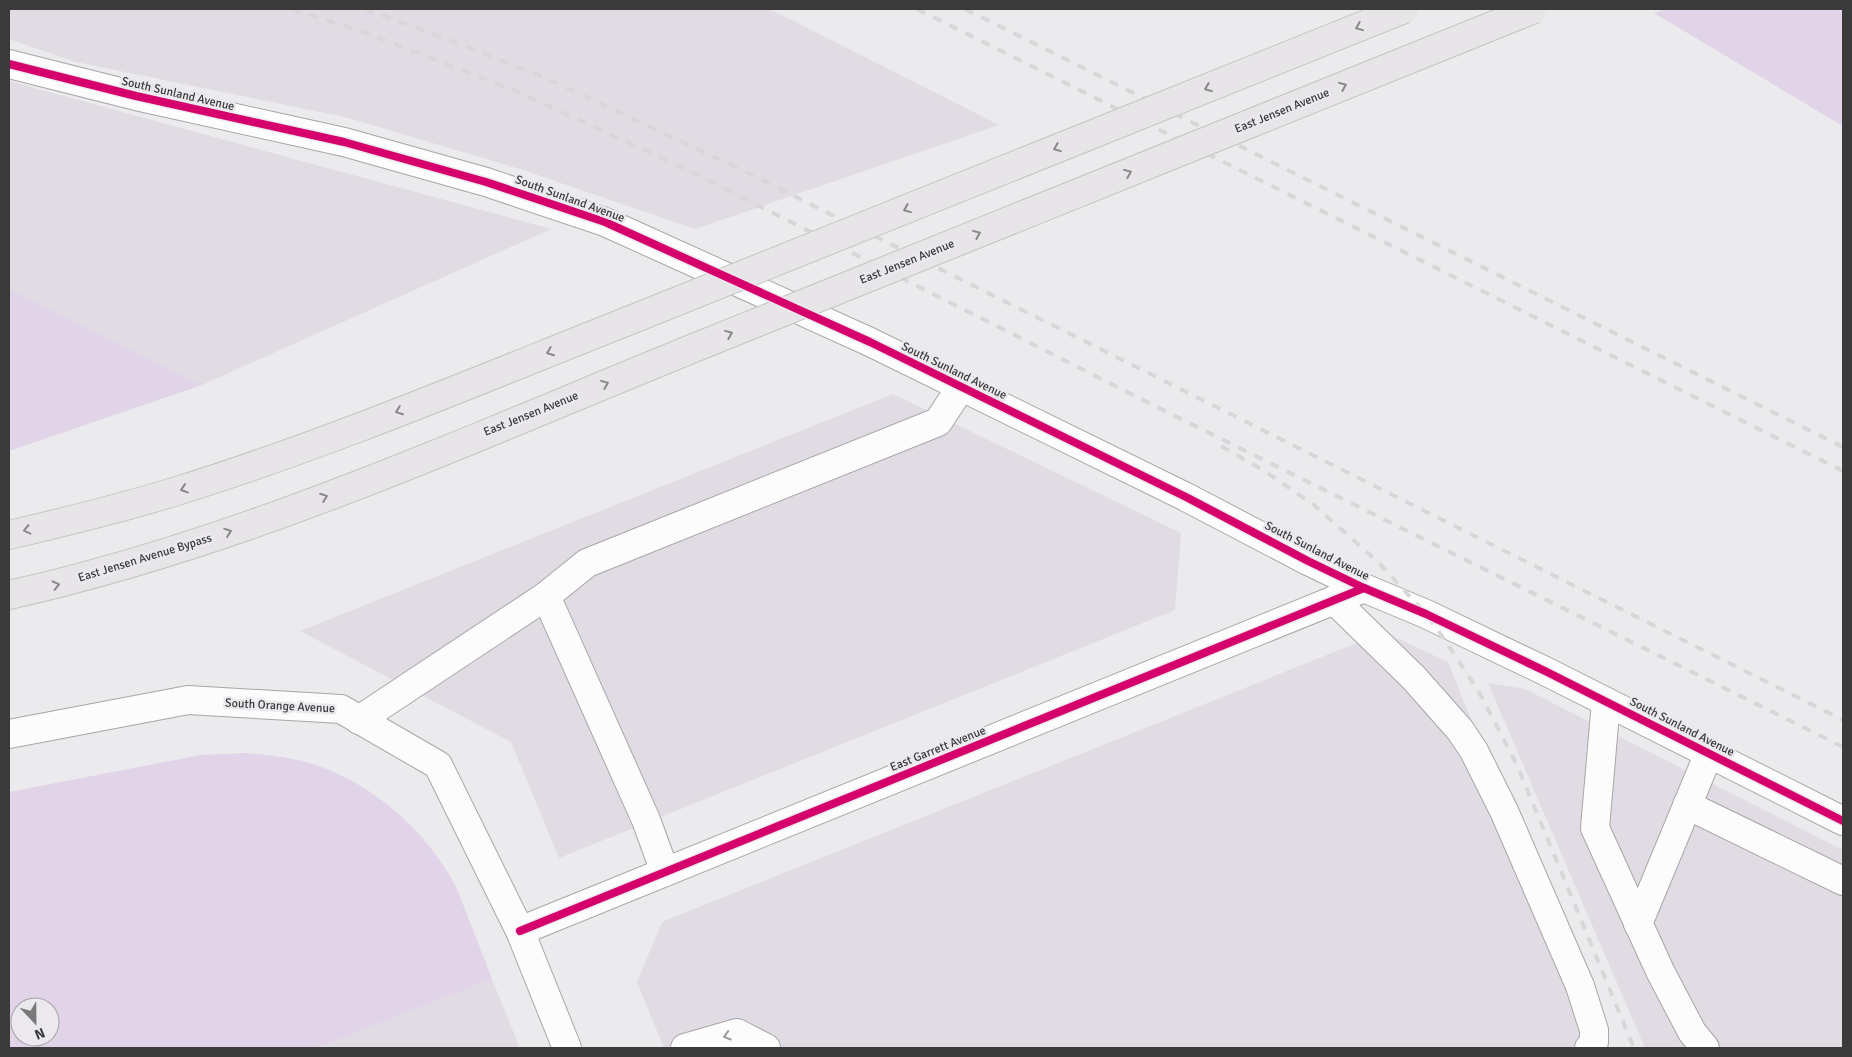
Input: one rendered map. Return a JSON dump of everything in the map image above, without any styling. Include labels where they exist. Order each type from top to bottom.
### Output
[{"type":"main road","points":[[9,535],[113,509],[247,468],[365,425],[1404,9]]},
{"type":"main road","name":"East Jensen Avenue","points":[[279,515],[1534,9]]},
{"type":"main road","name":"East Jensen Avenue Bypass","points":[[9,595],[60,584],[136,563],[279,515]]},
{"type":"street","name":"South Sunland Avenue","points":[[9,64],[136,96],[344,142],[486,182],[605,222],[870,342],[1186,497],[1364,588],[1426,614],[1843,821]]},
{"type":"street","points":[[359,720],[546,596],[586,563],[938,422],[961,387]]},
{"type":"street","name":"East Garrett Avenue","points":[[520,931],[1364,588]]},
{"type":"street","points":[[546,596],[646,820],[665,872]]},
{"type":"street","points":[[1334,600],[1385,648],[1426,691],[1460,730],[1474,751],[1504,811],[1580,986],[1594,1030],[1594,1042],[1589,1048]]},
{"type":"street","name":"South Orange Avenue","points":[[9,734],[188,700],[341,709],[438,765],[520,931],[567,1048]]},
{"type":"street","points":[[1606,702],[1596,828],[1660,971],[1692,1032],[1705,1048]]},
{"type":"street","points":[[1638,924],[1709,753]]},
{"type":"street","points":[[1687,806],[1843,881]]},
{"type":"street","points":[[685,1048],[737,1033],[766,1048]]},
{"type":"shaded area","points":[[9,9],[770,9],[999,125],[695,229],[520,169],[345,117],[76,62],[9,39]]},
{"type":"shaded area","points":[[1668,9],[1843,9],[1843,126],[1654,13]]},
{"type":"shaded area","points":[[9,81],[551,229],[202,385],[9,289]]},
{"type":"shaded area","points":[[9,289],[202,385],[9,451]]},
{"type":"shaded area","points":[[893,394],[1181,533],[1175,610],[559,858],[511,742],[300,631]]},
{"type":"shaded area","points":[[1384,632],[1448,662],[1602,1048],[664,1048],[637,982],[662,922]]},
{"type":"shaded area","points":[[1488,683],[1525,689],[1843,850],[1843,1048],[1645,1048]]},
{"type":"shaded area","points":[[247,753],[293,759],[318,766],[365,788],[406,821],[425,841],[441,861],[454,883],[492,979],[316,1048],[9,1048],[9,792],[201,755]]},
{"type":"shaded area","points":[[492,979],[520,1048],[316,1048]]},
{"type":"railway","points":[[292,9],[369,34],[516,91],[692,172],[1139,398],[1843,747]]},
{"type":"railway","points":[[365,9],[550,80],[740,169],[1843,720]]},
{"type":"railway","points":[[917,9],[1843,471]]},
{"type":"railway","points":[[965,9],[1843,447]]},
{"type":"railway","points":[[1221,446],[1266,472],[1314,505],[1378,562],[1426,614],[1440,633],[1479,692],[1517,765],[1634,1048]]},
{"type":"cycle path","points":[[9,64],[136,96],[344,142],[486,182],[605,222],[870,342],[1186,497],[1308,561],[1364,588],[1426,614],[1545,671],[1843,821]]},
{"type":"cycle path","points":[[520,931],[1364,588]]}]
